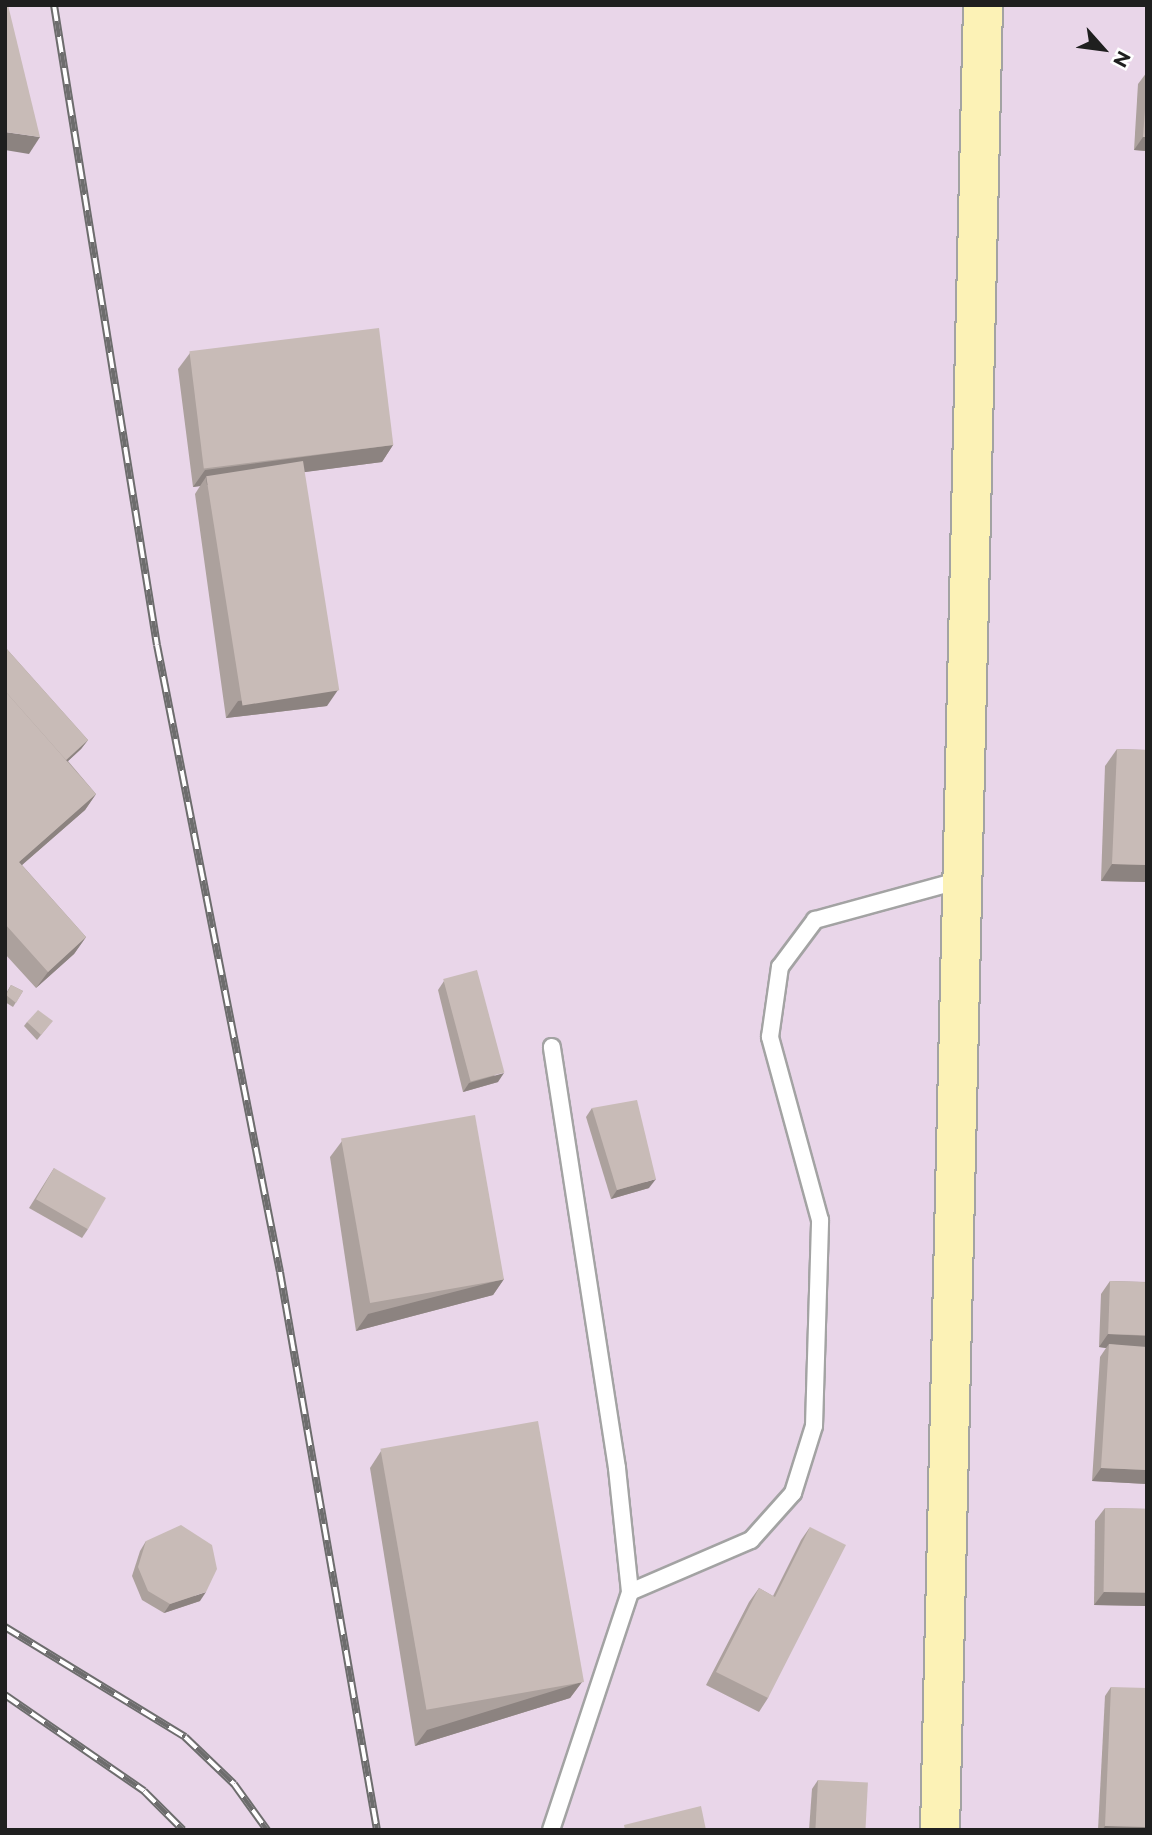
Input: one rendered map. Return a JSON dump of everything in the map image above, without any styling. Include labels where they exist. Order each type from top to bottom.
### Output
[{"type":"street","points":[[940,1830],[983,5]]},
{"type":"lane","points":[[630,1592],[751,1539],[793,1493],[814,1426],[820,1220],[769,1037],[779,967],[815,920],[961,880]]},
{"type":"lane","points":[[551,1830],[630,1592],[617,1468],[552,1047]]},
{"type":"shaded area","points":[[5,5],[1147,5],[1147,1830],[5,1830]]},
{"type":"building","points":[[5,5],[8,5],[40,137],[5,132]]},
{"type":"building","points":[[1147,82],[1147,137],[1143,137]]},
{"type":"building","points":[[379,328],[393,445],[204,468],[189,351]]},
{"type":"building","points":[[303,461],[339,690],[242,705],[206,476]]},
{"type":"building","points":[[5,647],[88,740],[66,760],[5,691]]},
{"type":"building","points":[[5,691],[96,794],[19,862],[86,937],[48,972],[5,924]]},
{"type":"building","points":[[1117,749],[1147,750],[1147,865],[1112,864]]},
{"type":"building","points":[[477,970],[504,1072],[471,1081],[443,979]]},
{"type":"building","points":[[11,985],[23,991],[16,1003],[6,995]]},
{"type":"building","points":[[38,1010],[53,1021],[41,1035],[27,1022]]},
{"type":"building","points":[[637,1100],[656,1179],[617,1190],[592,1108]]},
{"type":"building","points":[[475,1115],[504,1279],[370,1303],[341,1139]]},
{"type":"building","points":[[54,1168],[106,1198],[88,1229],[36,1199]]},
{"type":"building","points":[[1110,1281],[1147,1282],[1145,1335],[1108,1334]]},
{"type":"building","points":[[1109,1344],[1147,1347],[1147,1470],[1101,1468]]},
{"type":"building","points":[[538,1421],[584,1682],[426,1710],[380,1449]]},
{"type":"building","points":[[1105,1508],[1147,1509],[1146,1593],[1104,1592]]},
{"type":"building","points":[[181,1525],[212,1545],[217,1569],[206,1592],[170,1604],[148,1591],[138,1567],[146,1541]]},
{"type":"building","points":[[810,1527],[846,1545],[768,1698],[716,1672],[759,1588],[775,1597]]},
{"type":"building","points":[[1111,1687],[1147,1688],[1147,1827],[1105,1826]]},
{"type":"building","points":[[818,1780],[868,1783],[865,1830],[815,1830]]},
{"type":"building","points":[[701,1806],[706,1830],[625,1830],[624,1825]]},
{"type":"railway","points":[[54,5],[157,645],[280,1272],[377,1830]]},
{"type":"railway","points":[[5,1627],[185,1737],[234,1784],[267,1830]]},
{"type":"railway","points":[[5,1695],[144,1791],[183,1830]]}]
